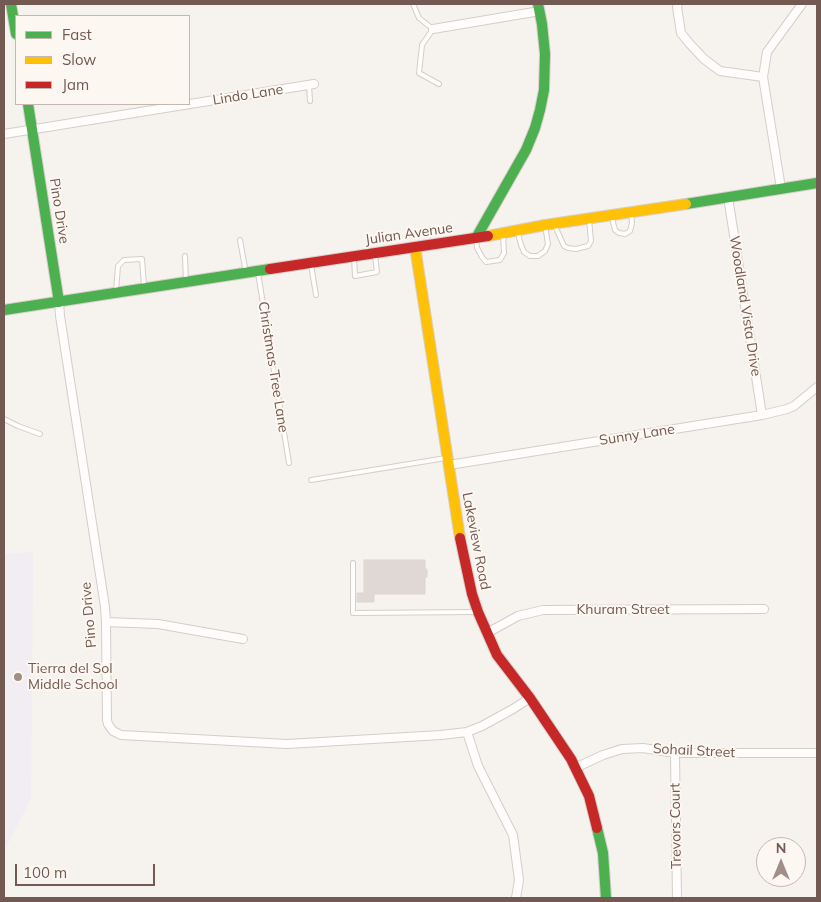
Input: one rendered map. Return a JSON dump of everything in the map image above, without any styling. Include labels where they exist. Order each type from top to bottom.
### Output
[{"type":"street","points":[[11,4],[15,28]]},
{"type":"street","points":[[678,4],[681,33],[704,59],[720,71],[763,77]]},
{"type":"street","points":[[781,188],[763,77],[767,52],[802,4]]},
{"type":"street","points":[[433,29],[539,7],[545,54],[544,90],[540,110],[526,150],[476,238]]},
{"type":"street","name":"Lindo Lane","points":[[190,105],[311,85]]},
{"type":"street","name":"Pino Drive","points":[[28,105],[106,622],[107,720],[113,731],[121,735],[288,744],[467,732],[482,726],[530,698]]},
{"type":"street","name":"Lindo Lane","points":[[4,134],[187,105]]},
{"type":"street","name":"Julian Avenue","points":[[4,310],[476,238],[550,224],[631,213],[817,182]]},
{"type":"street","name":"Woodland Vista Drive","points":[[728,196],[762,414]]},
{"type":"street","name":"Lakeview Road","points":[[416,247],[466,574],[478,612],[497,654],[571,758],[589,796],[602,853],[606,898]]},
{"type":"street","name":"Sunny Lane","points":[[448,462],[762,414],[794,406],[817,387]]},
{"type":"street","name":"Khuram Street","points":[[487,633],[518,616],[543,610],[764,609]]},
{"type":"street","points":[[106,622],[158,624],[243,639]]},
{"type":"street","points":[[467,732],[478,766],[513,835],[519,880],[516,898]]},
{"type":"street","name":"Sohail Street","points":[[575,768],[602,754],[622,749],[643,748],[675,753],[817,753]]},
{"type":"street","name":"Trevors Court","points":[[675,753],[677,898]]},
{"type":"lane","points":[[412,4],[419,18],[433,29],[422,45],[419,74],[439,84]]},
{"type":"lane","points":[[310,101],[311,85]]},
{"type":"lane","points":[[611,215],[615,230],[625,234],[630,232],[632,223],[631,213]]},
{"type":"lane","points":[[550,224],[564,246],[576,249],[588,246],[591,241],[589,219]]},
{"type":"lane","points":[[517,230],[524,252],[530,256],[538,256],[545,251],[548,244],[550,224]]},
{"type":"lane","points":[[476,238],[477,248],[486,262],[500,260],[504,253],[502,233]]},
{"type":"lane","points":[[240,240],[246,273]]},
{"type":"lane","points":[[354,256],[355,276],[377,272],[374,253]]},
{"type":"lane","points":[[185,256],[186,282]]},
{"type":"lane","points":[[116,293],[118,266],[124,260],[142,259],[144,289]]},
{"type":"lane","points":[[310,263],[316,295]]},
{"type":"lane","name":"Christmas Tree Lane","points":[[258,271],[289,463]]},
{"type":"lane","points":[[4,419],[40,434]]},
{"type":"lane","points":[[311,480],[448,462]]},
{"type":"lane","points":[[353,563],[353,613],[478,612]]},
{"type":"shaded area","name":"Tierra del Sol Middle School","points":[[33,552],[31,799],[4,851],[4,554]]},
{"type":"building","points":[[364,560],[425,560],[427,577],[425,577],[425,594],[374,594],[374,602],[357,602],[357,593],[364,593]]},
{"type":"traffic: fast","points":[[11,4],[15,28]]},
{"type":"traffic: fast","points":[[476,238],[526,150],[540,110],[544,90],[545,54],[538,4]]},
{"type":"traffic: fast","points":[[28,105],[59,302]]},
{"type":"traffic: fast","points":[[686,204],[817,183]]},
{"type":"traffic: fast","points":[[4,310],[270,269]]},
{"type":"traffic: fast","points":[[597,828],[603,853],[606,898]]},
{"type":"traffic: slow","points":[[488,236],[545,225],[686,204]]},
{"type":"traffic: slow","points":[[415,247],[460,538]]},
{"type":"traffic: jam","points":[[270,269],[488,236]]},
{"type":"traffic: jam","points":[[460,538],[472,594],[497,655],[530,698],[571,759],[589,796],[597,828]]},
{"type":"place","name":"Tierra del Sol Middle School","points":[[18,677]]}]
